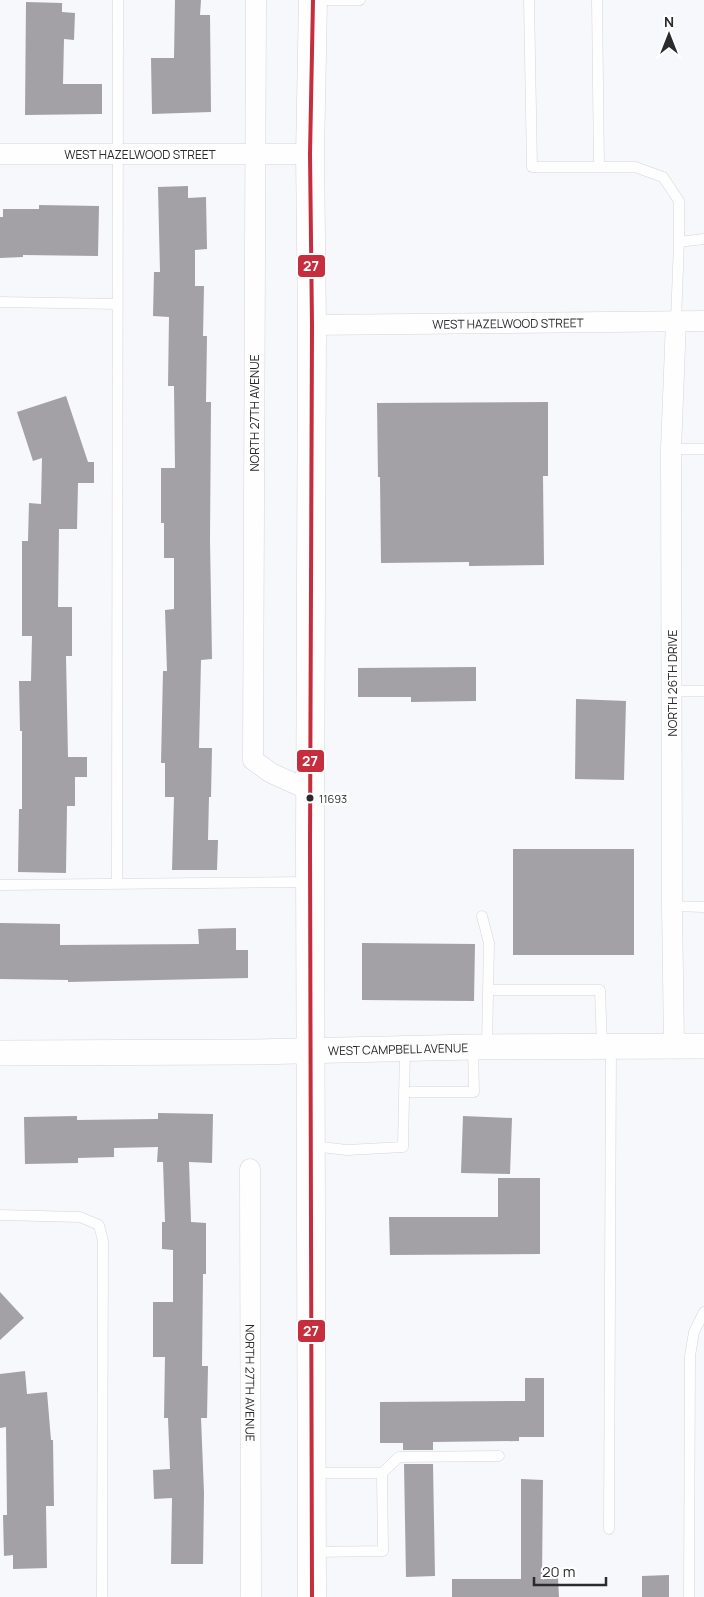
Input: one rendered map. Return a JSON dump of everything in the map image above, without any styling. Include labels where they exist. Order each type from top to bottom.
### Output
[{"type":"main road","points":[[312,1597],[310,882],[312,325],[310,154],[313,0]]},
{"type":"street","name":"NORTH 27TH AVENUE","points":[[256,0],[254,760],[271,773],[311,791]]},
{"type":"street","name":"WEST HAZELWOOD STREET","points":[[0,154],[310,154]]},
{"type":"street","name":"NORTH 26TH DRIVE","points":[[674,1045],[671,449],[676,321]]},
{"type":"street","name":"WEST HAZELWOOD STREET","points":[[312,325],[704,321]]},
{"type":"street","name":"WEST CAMPBELL AVENUE","points":[[0,1053],[704,1046]]},
{"type":"street","name":"NORTH 27TH AVENUE","points":[[250,1169],[251,1597]]},
{"type":"lane","points":[[117,883],[118,0]]},
{"type":"lane","points":[[313,0],[360,0]]},
{"type":"lane","points":[[529,0],[532,167],[635,167],[663,177],[679,201],[676,321]]},
{"type":"lane","points":[[597,0],[599,167]]},
{"type":"lane","points":[[679,242],[704,239]]},
{"type":"lane","points":[[0,302],[117,304]]},
{"type":"lane","points":[[671,449],[704,449]]},
{"type":"lane","points":[[672,691],[704,691]]},
{"type":"lane","points":[[0,885],[310,882]]},
{"type":"lane","points":[[672,906],[704,907]]},
{"type":"lane","points":[[404,1092],[474,1092],[488,990],[489,943],[482,916]]},
{"type":"lane","points":[[488,990],[600,990],[606,1046],[609,1529]]},
{"type":"lane","points":[[311,1146],[347,1150],[403,1148],[405,1048]]},
{"type":"lane","points":[[0,1215],[80,1217],[99,1225],[103,1240],[102,1597]]},
{"type":"lane","points":[[690,1597],[690,1356],[694,1332],[704,1312]]},
{"type":"lane","points":[[312,1473],[382,1473],[399,1457],[499,1456]]},
{"type":"lane","points":[[312,1552],[383,1551],[382,1473]]},
{"type":"building","points":[[175,0],[201,0],[200,15],[210,15],[211,112],[152,114],[151,58],[174,58]]},
{"type":"building","points":[[26,2],[62,3],[62,12],[75,13],[74,40],[64,39],[63,84],[102,84],[102,114],[25,115]]},
{"type":"building","points":[[188,186],[188,198],[206,197],[207,249],[195,250],[195,286],[204,286],[203,336],[207,336],[206,402],[211,402],[210,540],[212,659],[201,660],[199,748],[212,748],[208,840],[218,840],[217,870],[172,870],[174,797],[165,797],[165,763],[161,763],[163,671],[167,671],[165,610],[174,609],[174,558],[164,558],[164,523],[161,523],[161,468],[175,468],[174,386],[168,386],[169,317],[153,316],[154,272],[160,272],[158,187]]},
{"type":"building","points":[[39,205],[99,206],[98,256],[23,255],[23,257],[0,258],[0,217],[3,217],[3,209],[39,209]]},
{"type":"building","points":[[66,396],[88,462],[94,462],[94,483],[78,483],[77,529],[59,529],[58,607],[72,607],[72,656],[66,656],[68,757],[87,757],[87,777],[75,777],[75,806],[67,806],[66,873],[18,872],[19,809],[22,809],[22,731],[20,731],[19,681],[31,681],[32,636],[22,636],[22,541],[28,541],[29,503],[41,504],[42,458],[33,461],[17,412]]},
{"type":"building","points":[[548,402],[548,476],[543,476],[544,565],[469,566],[469,562],[381,563],[377,403]]},
{"type":"building","points":[[476,667],[476,701],[411,702],[411,697],[358,697],[358,668]]},
{"type":"building","points":[[576,699],[626,701],[624,780],[575,779]]},
{"type":"building","points":[[513,849],[634,849],[634,955],[513,955]]},
{"type":"building","points":[[0,923],[60,924],[60,945],[199,944],[198,929],[236,928],[236,950],[248,950],[248,978],[68,982],[68,980],[0,979]]},
{"type":"building","points":[[362,943],[475,944],[474,1001],[362,1000]]},
{"type":"building","points":[[158,1113],[213,1114],[212,1163],[189,1162],[191,1222],[206,1223],[206,1274],[203,1274],[202,1366],[208,1366],[207,1418],[201,1418],[204,1493],[203,1564],[171,1564],[172,1498],[154,1499],[153,1470],[170,1469],[168,1418],[164,1418],[165,1357],[153,1357],[153,1302],[173,1302],[173,1250],[162,1249],[162,1222],[165,1222],[163,1162],[157,1162],[158,1147],[114,1148],[114,1157],[78,1158],[78,1163],[25,1164],[24,1117],[77,1116],[77,1120],[158,1119]]},
{"type":"building","points":[[463,1116],[512,1118],[510,1174],[461,1173]]},
{"type":"building","points":[[498,1178],[540,1178],[540,1254],[390,1255],[389,1217],[498,1217]]},
{"type":"building","points":[[0,1292],[24,1318],[0,1340]]},
{"type":"building","points":[[25,1371],[27,1394],[47,1392],[51,1440],[53,1440],[54,1506],[46,1506],[47,1568],[13,1569],[13,1555],[4,1556],[3,1515],[7,1515],[6,1427],[0,1428],[0,1374]]},
{"type":"building","points":[[525,1378],[544,1378],[544,1437],[519,1437],[519,1441],[433,1442],[433,1450],[403,1450],[403,1443],[380,1443],[380,1402],[525,1401]]},
{"type":"building","points":[[404,1464],[433,1464],[435,1576],[406,1577]]},
{"type":"building","points":[[521,1479],[543,1480],[542,1579],[558,1578],[559,1597],[452,1597],[452,1579],[521,1579]]},
{"type":"building","points":[[669,1575],[669,1597],[642,1597],[642,1576]]},
{"type":"transit line","name":"27","points":[[312,1597],[310,846],[312,325],[310,154],[313,0]]},
{"type":"place","name":"11693","points":[[310,798]]}]
